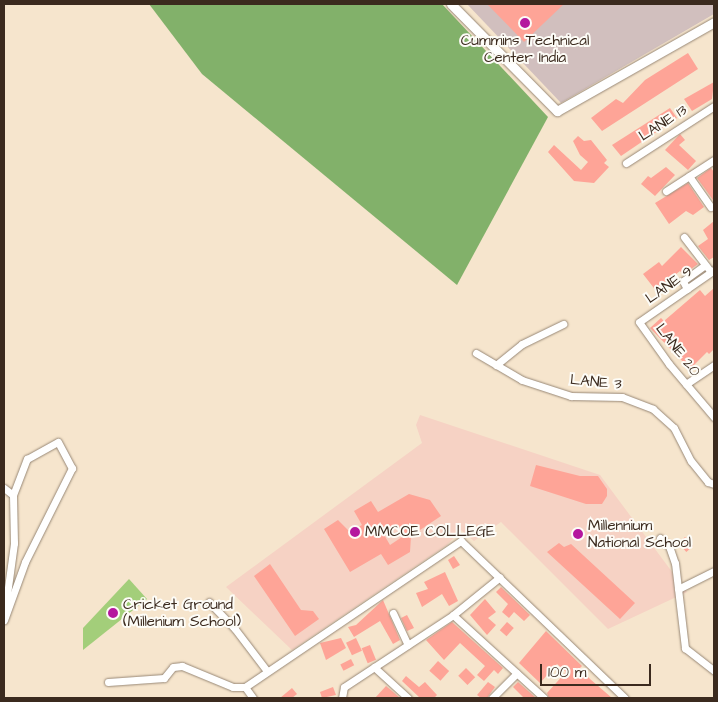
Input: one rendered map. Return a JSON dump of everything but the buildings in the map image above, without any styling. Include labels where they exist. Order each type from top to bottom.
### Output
[{"type":"street","points":[[451,4],[557,111],[714,22]]},
{"type":"street","name":"LANE 13","points":[[626,163],[714,106]]},
{"type":"street","points":[[666,191],[713,163]]},
{"type":"street","points":[[689,176],[711,206]]},
{"type":"street","points":[[684,237],[705,265],[712,271]]},
{"type":"street","points":[[687,289],[683,281],[705,265]]},
{"type":"street","name":"LANE 9","points":[[640,322],[712,271]]},
{"type":"street","name":"LANE 20","points":[[640,322],[686,384],[714,417]]},
{"type":"street","points":[[496,365],[522,344],[563,324]]},
{"type":"street","name":"LANE 3","points":[[476,353],[522,380],[571,396],[622,396],[653,409],[674,428],[691,461],[708,482],[714,484]]},
{"type":"street","points":[[686,384],[714,365]]},
{"type":"street","points":[[4,616],[14,543],[13,495],[27,459],[58,442],[72,468],[25,562],[4,620]]},
{"type":"street","points":[[4,488],[13,495]]},
{"type":"street","points":[[660,538],[669,546],[675,563],[685,648],[714,671]]},
{"type":"street","points":[[108,682],[164,678],[173,667],[182,666],[233,687],[245,687],[461,542],[500,577],[625,698]]},
{"type":"street","points":[[678,589],[714,571]]},
{"type":"street","points":[[342,698],[344,687],[453,615],[500,577]]},
{"type":"street","points":[[209,602],[235,629],[267,671]]},
{"type":"street","points":[[393,613],[408,645]]},
{"type":"street","points":[[453,615],[544,698]]},
{"type":"street","points":[[374,667],[408,698]]},
{"type":"street","points":[[492,698],[517,673]]},
{"type":"street","points":[[245,687],[253,698]]},
{"type":"shaded area","points":[[467,4],[714,4],[714,14],[561,103]]},
{"type":"shaded area","points":[[420,415],[600,475],[687,592],[608,629],[501,522],[474,541],[461,530],[447,545],[292,650],[226,587],[422,443],[416,425]]},
{"type":"green space","points":[[149,4],[442,4],[548,117],[457,285],[202,74]]},
{"type":"green space","name":"Cricket Ground (Millenium School)","points":[[129,579],[147,599],[83,650],[83,628]]},
{"type":"place","name":"Cummins Technical Center India","points":[[525,23]]},
{"type":"place","name":"MMCOE COLLEGE","points":[[355,532]]},
{"type":"place","name":"Millennium National School","points":[[578,534]]},
{"type":"place","name":"Cricket Ground (Millenium School)","points":[[113,613]]}]
